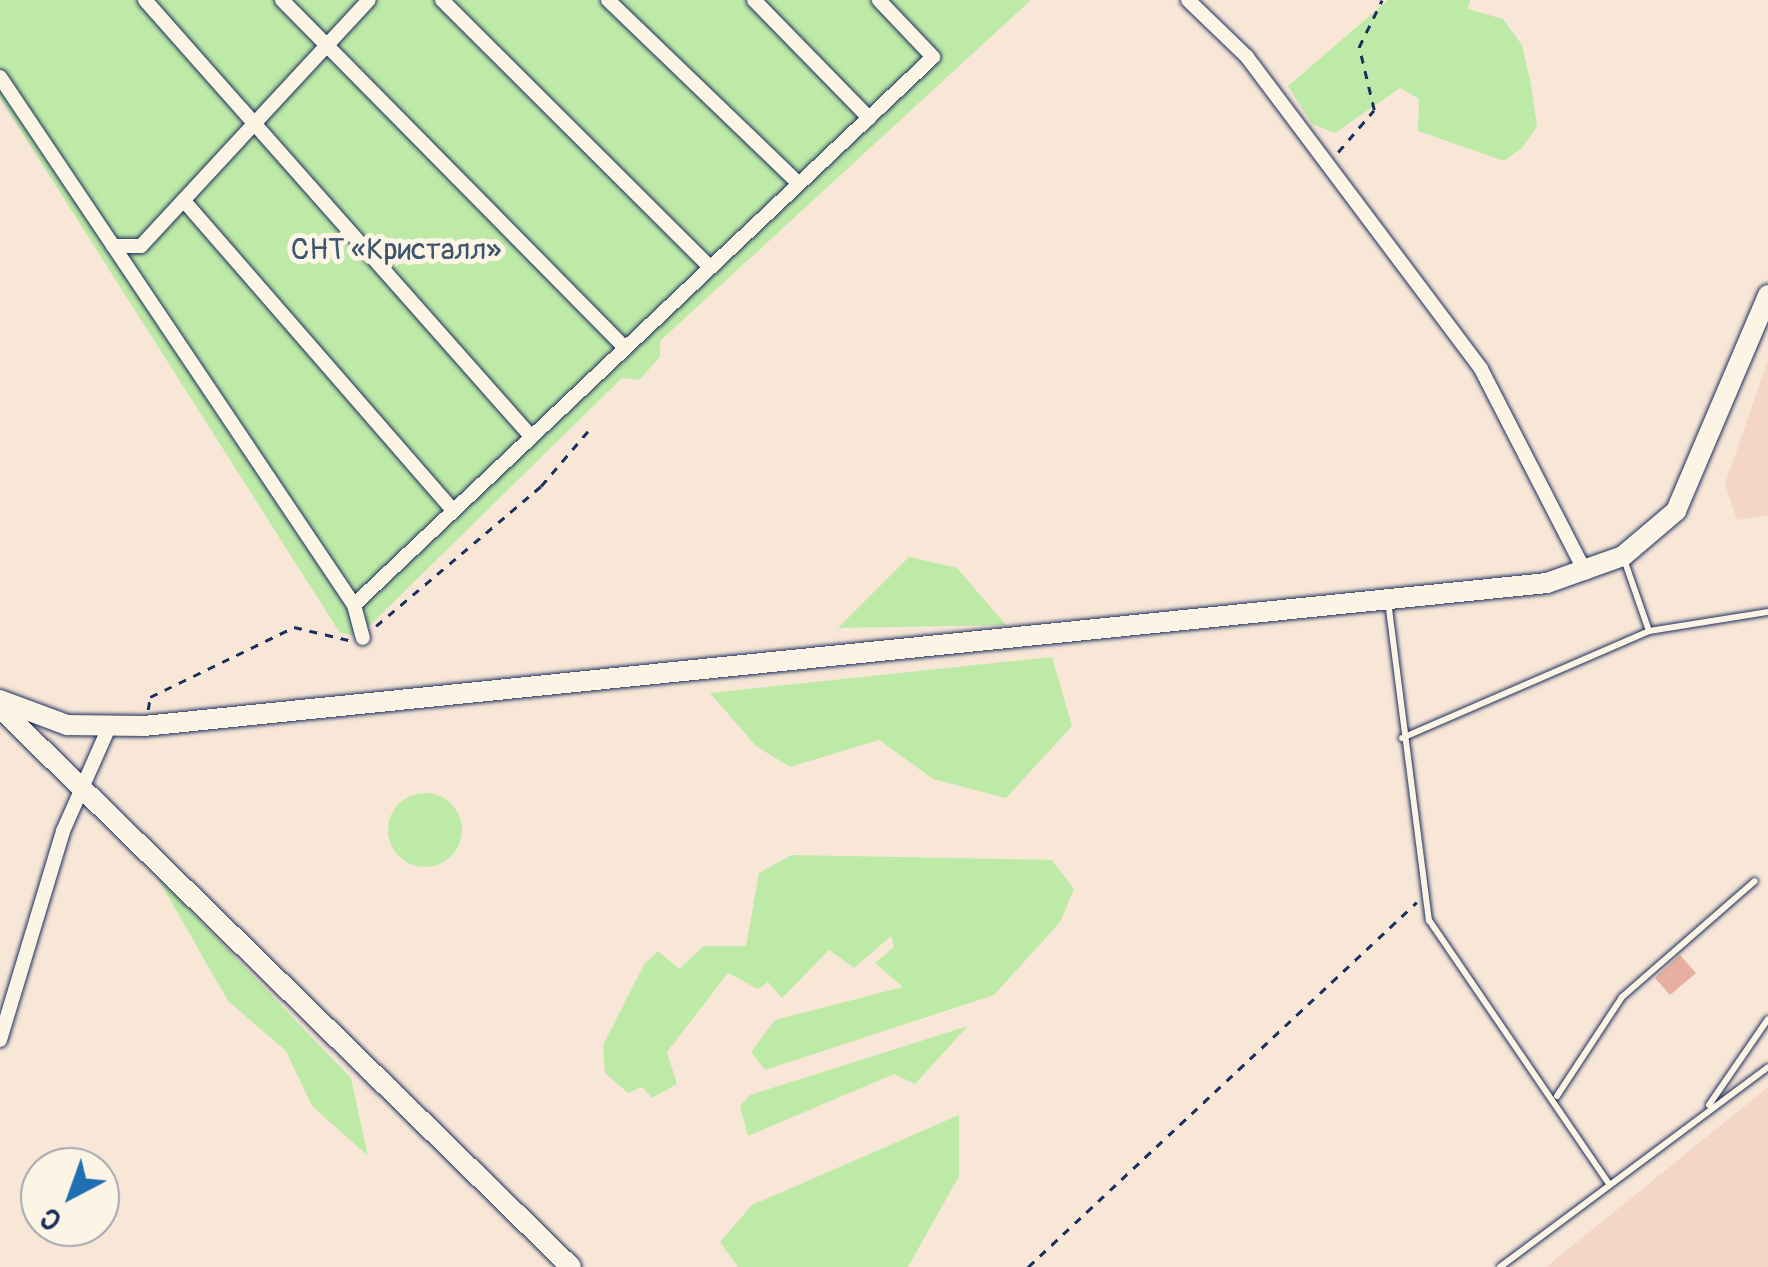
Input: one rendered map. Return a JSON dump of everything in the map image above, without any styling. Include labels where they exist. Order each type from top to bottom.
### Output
[{"type":"main road","points":[[0,700],[67,725],[110,728],[1388,600],[1586,574],[1622,556],[1676,511],[1768,294]]},
{"type":"main road","points":[[0,708],[82,784],[571,1267]]},
{"type":"street","points":[[145,0],[528,433]]},
{"type":"street","points":[[282,0],[622,345]]},
{"type":"street","points":[[112,246],[141,246],[370,0]]},
{"type":"street","points":[[442,0],[708,264]]},
{"type":"street","points":[[608,0],[798,182]]},
{"type":"street","points":[[754,0],[869,118]]},
{"type":"street","points":[[354,605],[528,433],[933,57],[879,0]]},
{"type":"street","points":[[1188,0],[1246,57],[1481,369],[1586,574]]},
{"type":"street","points":[[0,77],[354,605],[363,638]]},
{"type":"street","points":[[185,202],[452,508]]},
{"type":"street","points":[[0,1040],[82,784],[110,728]]},
{"type":"lane","points":[[1622,556],[1649,631]]},
{"type":"lane","points":[[1388,600],[1422,898],[1444,947],[1556,1096],[1609,1184]]},
{"type":"lane","points":[[1402,738],[1649,631],[1768,612]]},
{"type":"lane","points":[[1556,1096],[1622,997],[1755,881]]},
{"type":"lane","points":[[1705,1110],[1768,1020]]},
{"type":"lane","points":[[1500,1267],[1705,1110],[1768,1068]]},
{"type":"path","points":[[1327,164],[1374,110],[1359,47],[1382,0]]},
{"type":"path","points":[[1028,1267],[1422,898]]},
{"type":"shaded area","points":[[1768,360],[1768,515],[1737,520],[1725,484]]},
{"type":"shaded area","points":[[1768,1087],[1768,1267],[1546,1267]]},
{"type":"green space","name":"СНТ «Кристалл»","points":[[0,0],[1031,0],[660,341],[660,357],[639,380],[622,378],[359,636],[340,633],[0,98]]},
{"type":"green space","points":[[1388,0],[1470,0],[1468,9],[1503,19],[1522,45],[1531,84],[1537,126],[1523,147],[1504,161],[1418,131],[1419,99],[1400,88],[1335,133],[1312,124],[1288,86]]},
{"type":"green space","points":[[909,557],[957,568],[1006,625],[838,628]]},
{"type":"green space","points":[[1052,657],[1072,726],[1006,798],[933,779],[879,740],[790,767],[756,746],[710,693]]},
{"type":"green space","points":[[425,793],[451,804],[462,830],[451,856],[425,867],[399,856],[388,830],[399,804]]},
{"type":"green space","points":[[792,855],[1052,860],[1074,889],[1060,922],[994,995],[765,1070],[751,1052],[775,1020],[903,987],[875,963],[894,947],[891,936],[854,968],[829,950],[782,998],[768,982],[758,989],[728,973],[667,1052],[677,1084],[652,1098],[642,1087],[628,1093],[605,1073],[603,1045],[645,963],[658,951],[679,969],[704,946],[746,946],[759,873]]},
{"type":"green space","points":[[156,875],[351,1078],[368,1156],[312,1106],[286,1051],[228,1001]]},
{"type":"green space","points":[[968,1026],[915,1084],[894,1074],[748,1136],[740,1106],[750,1095]]},
{"type":"green space","points":[[959,1115],[959,1176],[908,1267],[738,1267],[720,1242],[752,1205]]},
{"type":"building","points":[[1680,955],[1696,973],[1670,995],[1655,978]]}]
